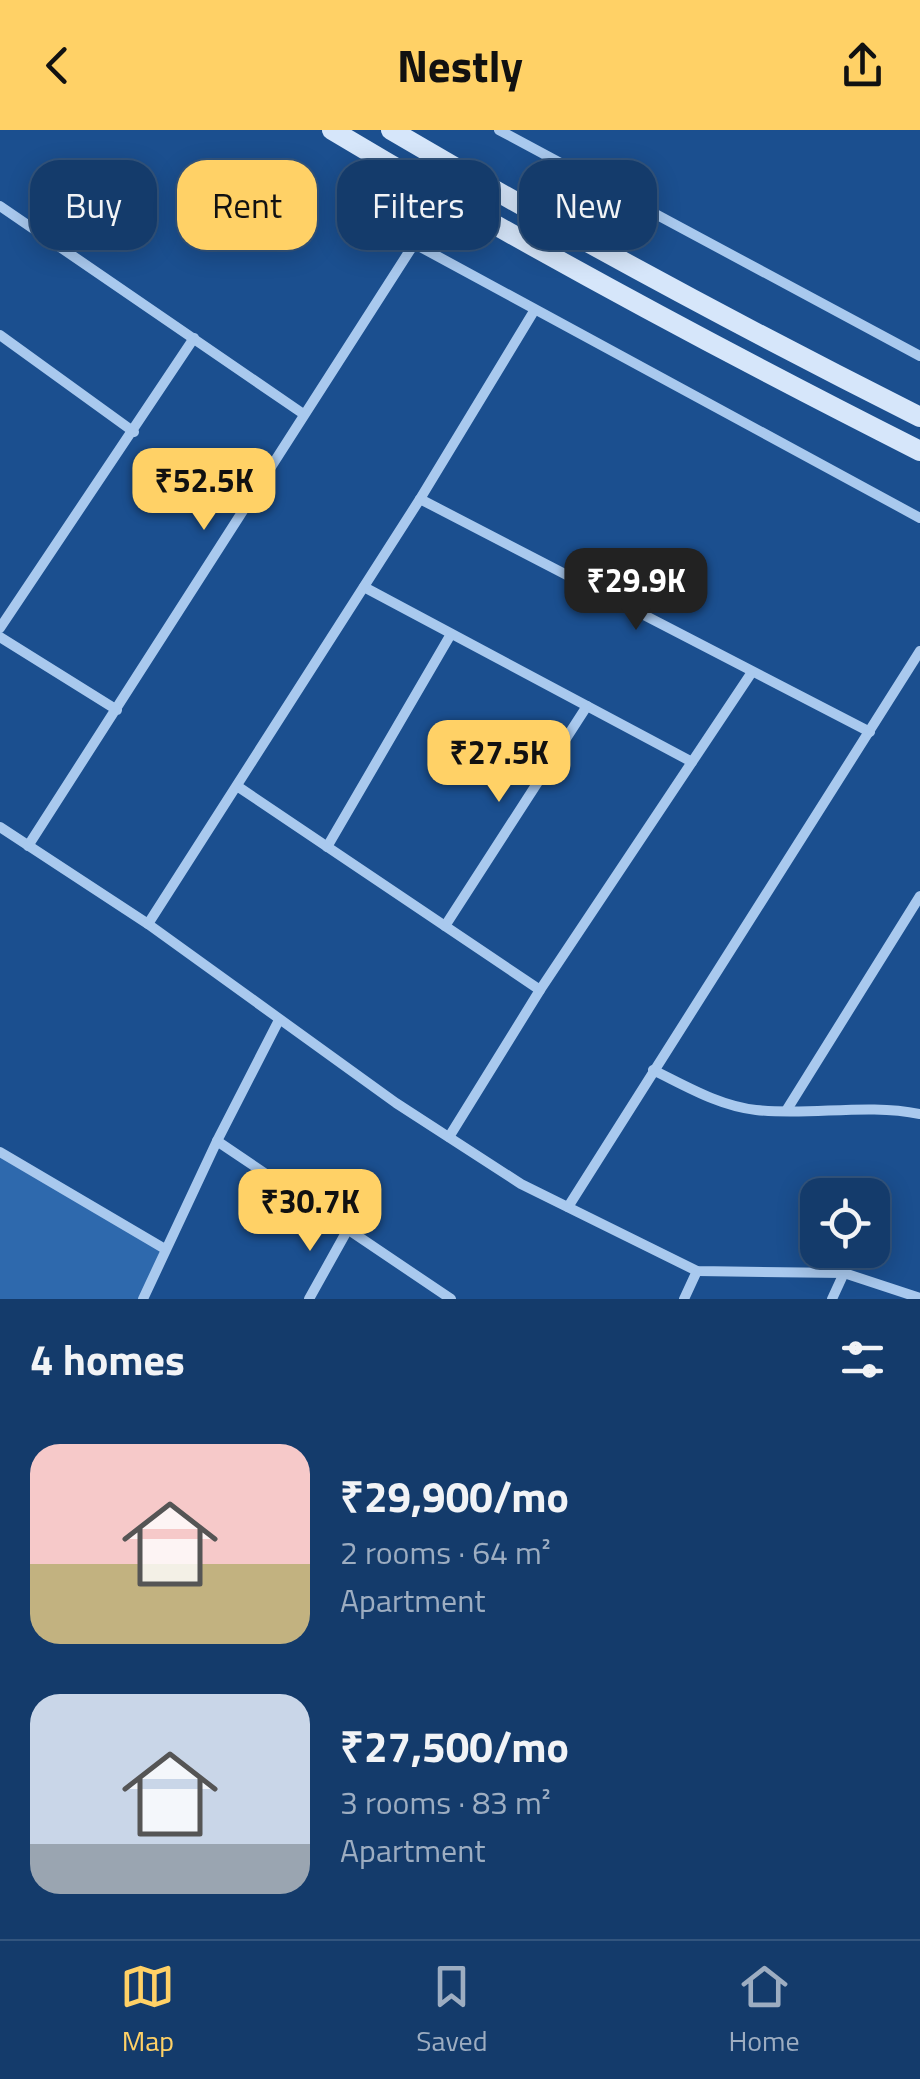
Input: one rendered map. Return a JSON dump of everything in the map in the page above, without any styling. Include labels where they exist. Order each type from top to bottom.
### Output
[{"type":"main road","points":[[332,130],[530,247],[732,357],[920,452]]},
{"type":"main road","points":[[391,130],[561,230],[920,418]]},
{"type":"street","points":[[499,130],[920,356]]},
{"type":"street","points":[[0,206],[302,413]]},
{"type":"street","points":[[28,846],[410,250]]},
{"type":"street","points":[[425,250],[920,518]]},
{"type":"street","points":[[148,924],[420,499],[534,311]]},
{"type":"street","points":[[0,336],[134,432]]},
{"type":"street","points":[[0,628],[194,338]]},
{"type":"street","points":[[420,499],[870,732]]},
{"type":"street","points":[[364,587],[692,762]]},
{"type":"street","points":[[327,847],[452,634]]},
{"type":"street","points":[[0,637],[118,710]]},
{"type":"street","points":[[568,1206],[920,651]]},
{"type":"street","points":[[449,1137],[540,990],[752,672]]},
{"type":"street","points":[[445,926],[586,706]]},
{"type":"street","points":[[236,786],[540,990]]},
{"type":"street","points":[[0,827],[148,924],[280,1020],[522,1184],[697,1270],[844,1272],[920,1298]]},
{"type":"street","points":[[786,1111],[920,896]]},
{"type":"street","points":[[143,1299],[217,1141],[280,1020]]},
{"type":"street","points":[[654,1070],[720,1101],[756,1110],[885,1109],[920,1114]]},
{"type":"street","points":[[217,1141],[451,1299]]},
{"type":"street","points":[[0,1152],[165,1249]]},
{"type":"street","points":[[309,1299],[348,1229]]},
{"type":"street","points":[[684,1299],[697,1270]]},
{"type":"street","points":[[832,1299],[844,1272]]},
{"type":"shaded area","points":[[0,1153],[165,1249],[142,1299],[0,1299]]}]
